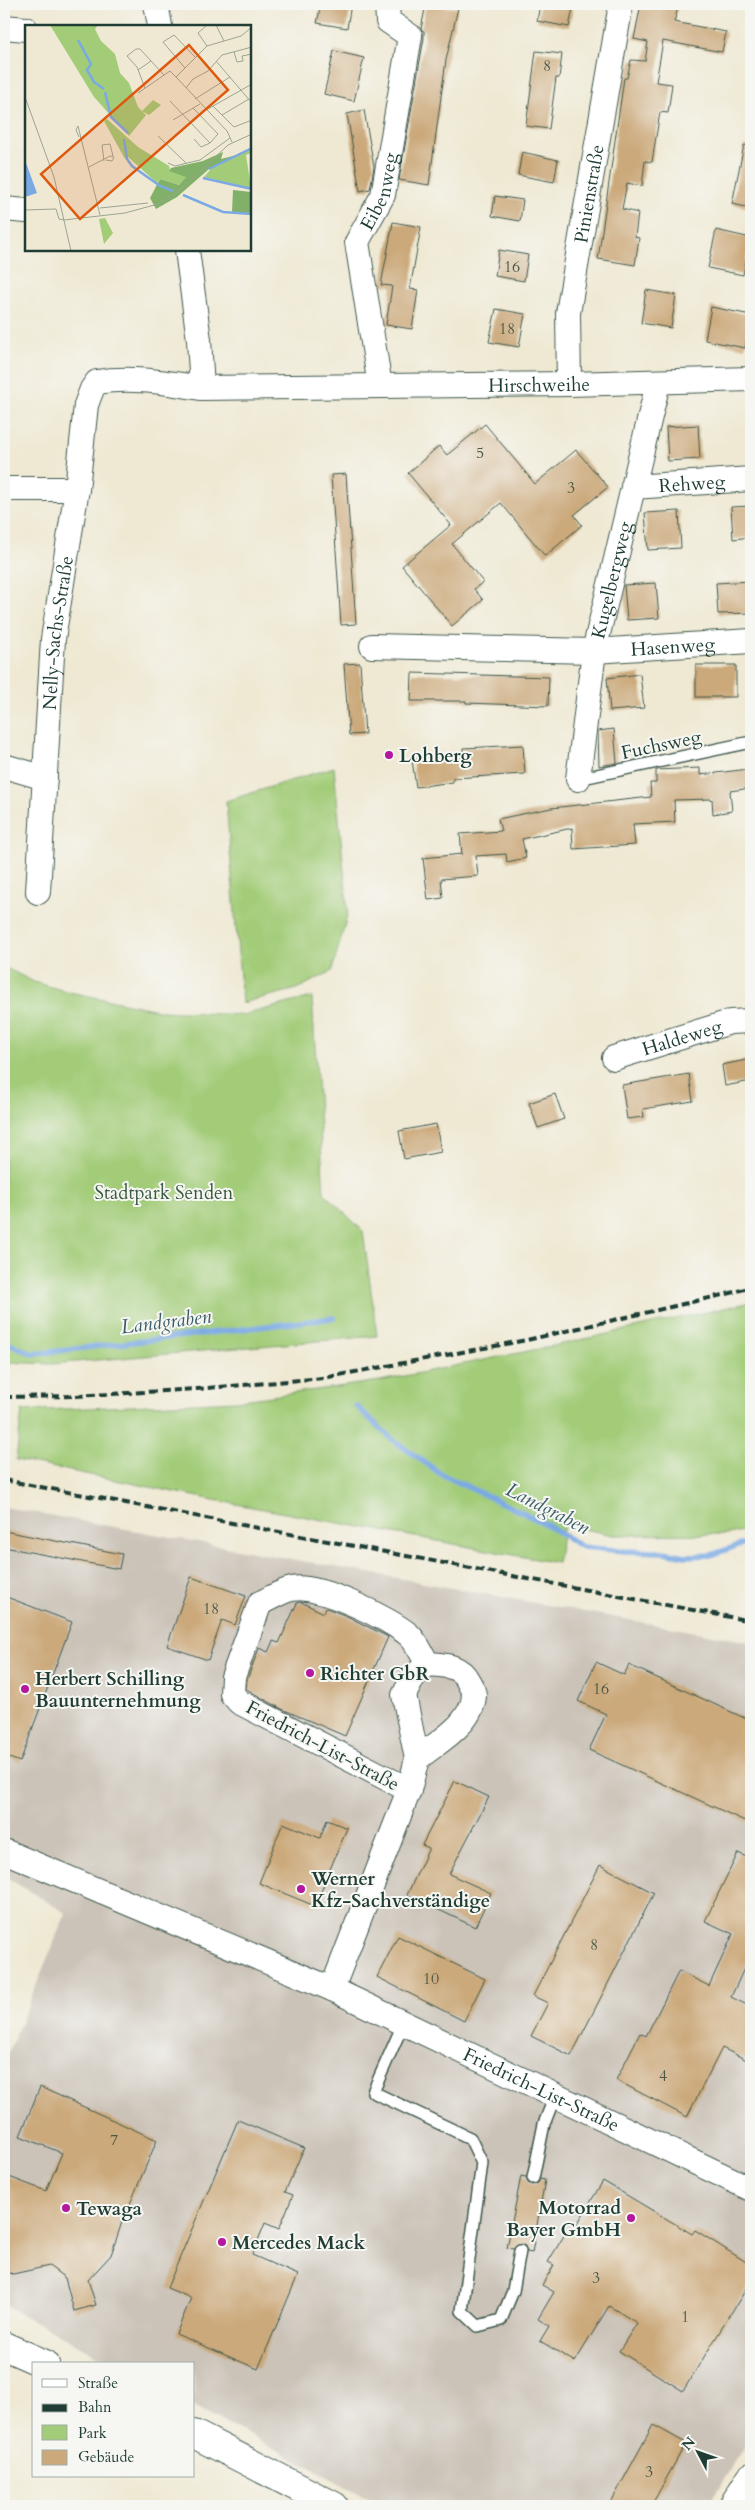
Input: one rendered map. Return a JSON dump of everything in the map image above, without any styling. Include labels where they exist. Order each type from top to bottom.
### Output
[{"type":"main road","points":[[4,2346],[40,2362]]},
{"type":"main road","points":[[195,2435],[334,2506]]},
{"type":"main road","points":[[733,2506],[751,2477]]},
{"type":"street","points":[[156,4],[160,25]]},
{"type":"street","name":"Eibenweg","points":[[380,386],[358,242],[383,195],[410,36],[388,21],[387,4]]},
{"type":"street","name":"Pinienstraße","points":[[569,384],[568,312],[621,4]]},
{"type":"street","points":[[4,28],[25,29]]},
{"type":"street","points":[[4,209],[25,211]]},
{"type":"street","points":[[187,251],[199,340],[202,388]]},
{"type":"street","name":"Hirschweihe","points":[[202,388],[658,383],[751,379]]},
{"type":"street","name":"Nelly-Sachs-Straße","points":[[38,892],[53,639],[77,489],[86,405],[97,382],[108,380],[163,382],[202,388]]},
{"type":"street","name":"Kugelbergweg","points":[[578,779],[594,651],[658,383]]},
{"type":"street","name":"Rehweg","points":[[633,487],[751,479]]},
{"type":"street","points":[[4,489],[77,489]]},
{"type":"street","name":"Hasenweg","points":[[372,646],[594,651],[751,641]]},
{"type":"street","points":[[4,766],[45,778]]},
{"type":"street","name":"Haldeweg","points":[[614,1058],[730,1022],[751,1021]]},
{"type":"street","name":"Friedrich-List-Straße","points":[[409,1790],[240,1702],[232,1694],[233,1677],[260,1603],[293,1588],[314,1590],[345,1600],[393,1624],[410,1636],[428,1664]]},
{"type":"street","name":"Friedrich-List-Straße","points":[[332,1989],[409,1790],[417,1760],[404,1695],[414,1676],[428,1664],[449,1665],[465,1675],[474,1694],[471,1708],[463,1722],[417,1760]]},
{"type":"street","name":"Friedrich-List-Straße","points":[[4,1852],[332,1989],[751,2189]]},
{"type":"lane","name":"Fuchsweg","points":[[578,779],[751,742]]},
{"type":"lane","points":[[404,2022],[373,2092],[470,2138],[482,2163],[462,2311],[478,2326],[501,2320],[513,2291],[520,2251]]},
{"type":"lane","points":[[533,2178],[544,2124],[555,2096]]},
{"type":"shaded area","points":[[4,1507],[751,1642],[751,2437],[707,2506],[383,2506],[195,2407],[195,2362],[110,2362],[4,2305],[4,2063],[66,1913],[4,1876]]},
{"type":"green space","points":[[334,767],[348,913],[332,971],[297,989],[242,1003],[226,801]]},
{"type":"green space","name":"Stadtpark Senden","points":[[4,967],[34,982],[69,992],[163,1011],[243,1015],[312,997],[324,1193],[363,1231],[377,1336],[52,1364],[4,1362]]},
{"type":"green space","points":[[751,1302],[751,1529],[729,1534],[613,1535],[564,1525],[557,1563],[214,1500],[16,1460],[22,1411],[236,1401],[380,1381],[553,1346]]},
{"type":"building","points":[[321,4],[351,4],[347,28],[317,23]]},
{"type":"building","points":[[426,4],[458,8],[446,60],[429,185],[399,180],[424,38],[424,31],[421,29]]},
{"type":"building","points":[[540,4],[574,4],[569,27],[537,21]]},
{"type":"building","points":[[641,4],[679,4],[674,22],[726,32],[722,52],[663,41],[656,82],[672,84],[668,113],[660,112],[652,162],[645,161],[642,186],[627,183],[622,209],[638,213],[635,237],[639,238],[635,265],[598,259],[624,78],[627,78],[631,60],[645,61],[648,42],[634,39]]},
{"type":"building","points":[[334,51],[364,58],[354,101],[324,94]]},
{"type":"building","points":[[536,51],[562,54],[559,78],[556,78],[549,129],[526,126]]},
{"type":"building","points":[[364,110],[374,167],[370,189],[360,191],[347,114]]},
{"type":"building","points":[[744,145],[751,146],[751,208],[732,204]]},
{"type":"building","points":[[522,152],[558,160],[554,182],[518,175]]},
{"type":"building","points":[[495,196],[523,200],[520,221],[492,216]]},
{"type":"building","points":[[393,222],[421,227],[410,289],[418,290],[412,329],[386,325],[392,286],[381,285]]},
{"type":"building","points":[[716,230],[751,238],[743,275],[708,268]]},
{"type":"building","points":[[499,250],[528,255],[524,281],[495,276]]},
{"type":"building","points":[[646,290],[676,295],[671,328],[641,323]]},
{"type":"building","points":[[711,307],[751,315],[745,348],[705,340]]},
{"type":"building","points":[[496,309],[525,314],[519,347],[489,342]]},
{"type":"building","points":[[485,424],[535,484],[576,450],[608,487],[574,515],[582,525],[545,556],[501,503],[452,544],[483,582],[474,589],[483,600],[452,626],[402,566],[451,525],[408,473],[439,446],[447,455]]},
{"type":"building","points":[[698,425],[700,459],[668,461],[666,427]]},
{"type":"building","points":[[346,474],[356,624],[341,625],[331,475]]},
{"type":"building","points":[[751,506],[751,537],[733,539],[731,507]]},
{"type":"building","points":[[679,511],[681,548],[648,550],[645,513]]},
{"type":"building","points":[[751,581],[751,613],[718,614],[716,583]]},
{"type":"building","points":[[656,583],[659,618],[627,620],[624,585]]},
{"type":"building","points":[[360,663],[365,734],[349,735],[344,664]]},
{"type":"building","points":[[696,665],[736,665],[736,697],[696,697]]},
{"type":"building","points":[[412,673],[549,677],[548,706],[466,703],[466,701],[411,701]]},
{"type":"building","points":[[640,674],[644,708],[610,711],[607,678]]},
{"type":"building","points":[[614,729],[617,763],[599,766],[598,731]]},
{"type":"building","points":[[523,745],[525,774],[453,778],[453,782],[416,787],[412,760],[463,753],[463,748]]},
{"type":"building","points":[[700,768],[700,775],[749,769],[751,788],[730,791],[732,811],[713,814],[712,799],[674,800],[675,822],[633,824],[635,845],[573,849],[572,828],[522,839],[526,858],[507,862],[506,854],[476,856],[478,876],[441,879],[443,898],[428,900],[423,858],[462,854],[460,834],[501,831],[498,819],[551,808],[651,797],[650,783],[656,783],[656,770]]},
{"type":"building","points":[[751,1059],[751,1081],[725,1086],[722,1065]]},
{"type":"building","points":[[689,1074],[693,1101],[643,1109],[644,1117],[627,1119],[622,1085]]},
{"type":"building","points":[[555,1094],[564,1119],[538,1128],[529,1103]]},
{"type":"building","points":[[436,1124],[441,1152],[404,1159],[399,1131]]},
{"type":"building","points":[[4,1531],[122,1554],[119,1569],[4,1547]]},
{"type":"building","points":[[191,1577],[246,1596],[235,1625],[222,1620],[208,1660],[167,1646]]},
{"type":"building","name":"Herbert Schilling Bauunternehmung","points":[[4,1596],[72,1622],[20,1762],[4,1756]]},
{"type":"building","name":"Richter GbR","points":[[301,1602],[324,1613],[326,1608],[347,1616],[388,1637],[345,1736],[282,1709],[246,1689],[247,1680],[259,1648],[268,1652],[273,1641],[279,1643],[297,1603]]},
{"type":"building","points":[[596,1662],[624,1675],[629,1665],[751,1721],[751,1813],[747,1822],[589,1750],[606,1714],[578,1701]]},
{"type":"building","points":[[455,1781],[489,1797],[449,1874],[491,1893],[475,1927],[407,1895],[429,1848],[422,1845]]},
{"type":"building","points":[[327,1820],[347,1828],[315,1906],[259,1883],[283,1823],[320,1838]]},
{"type":"building","points":[[738,1853],[751,1859],[751,1964],[747,1962],[731,1997],[751,2007],[751,2062],[722,2048],[687,2117],[616,2080],[640,2033],[646,2036],[679,1971],[709,1986],[733,1934],[705,1921]]},
{"type":"building","points":[[600,1865],[654,1893],[571,2056],[531,2036],[548,2003],[533,1996]]},
{"type":"building","points":[[398,1936],[485,1979],[464,2021],[377,1977]]},
{"type":"building","name":"Tewaga","points":[[40,2087],[157,2140],[121,2225],[111,2255],[88,2280],[96,2305],[74,2311],[65,2278],[49,2266],[13,2274],[4,2271],[4,2175],[46,2191],[62,2153],[20,2136]]},
{"type":"building","name":"Mercedes Mack","points":[[238,2120],[304,2148],[285,2192],[293,2195],[279,2229],[265,2223],[252,2255],[298,2275],[258,2369],[176,2334],[191,2298],[167,2288]]},
{"type":"building","points":[[521,2176],[526,2177],[528,2183],[532,2185],[538,2183],[540,2179],[545,2180],[532,2253],[527,2252],[525,2246],[521,2244],[513,2249],[507,2248]]},
{"type":"building","points":[[603,2181],[692,2234],[695,2230],[751,2265],[751,2281],[683,2391],[619,2351],[637,2323],[609,2306],[575,2362],[540,2341],[549,2326],[538,2319],[554,2292],[542,2285],[554,2265],[548,2262],[568,2229],[573,2231]]},
{"type":"building","points":[[653,2425],[686,2443],[651,2506],[609,2506]]},
{"type":"waterway","name":"Landgraben","points":[[4,1341],[33,1354],[334,1318]]},
{"type":"waterway","name":"Landgraben","points":[[356,1406],[393,1440],[441,1474],[542,1522],[582,1547],[664,1552],[686,1556],[711,1555],[751,1541]]},
{"type":"railway","points":[[4,1397],[76,1396],[197,1389],[323,1378],[527,1340],[751,1287]]},
{"type":"railway","points":[[4,1480],[751,1621]]},
{"type":"place","name":"Lohberg","points":[[389,755]]},
{"type":"place","name":"Richter GbR","points":[[310,1673]]},
{"type":"place","name":"Herbert Schilling Bauunternehmung","points":[[25,1689]]},
{"type":"place","name":"Werner Kfz-Sachverständige","points":[[301,1889]]},
{"type":"place","name":"Tewaga","points":[[66,2208]]},
{"type":"place","name":"Motorrad Bayer GmbH","points":[[631,2218]]},
{"type":"place","name":"Mercedes Mack","points":[[222,2242]]}]
